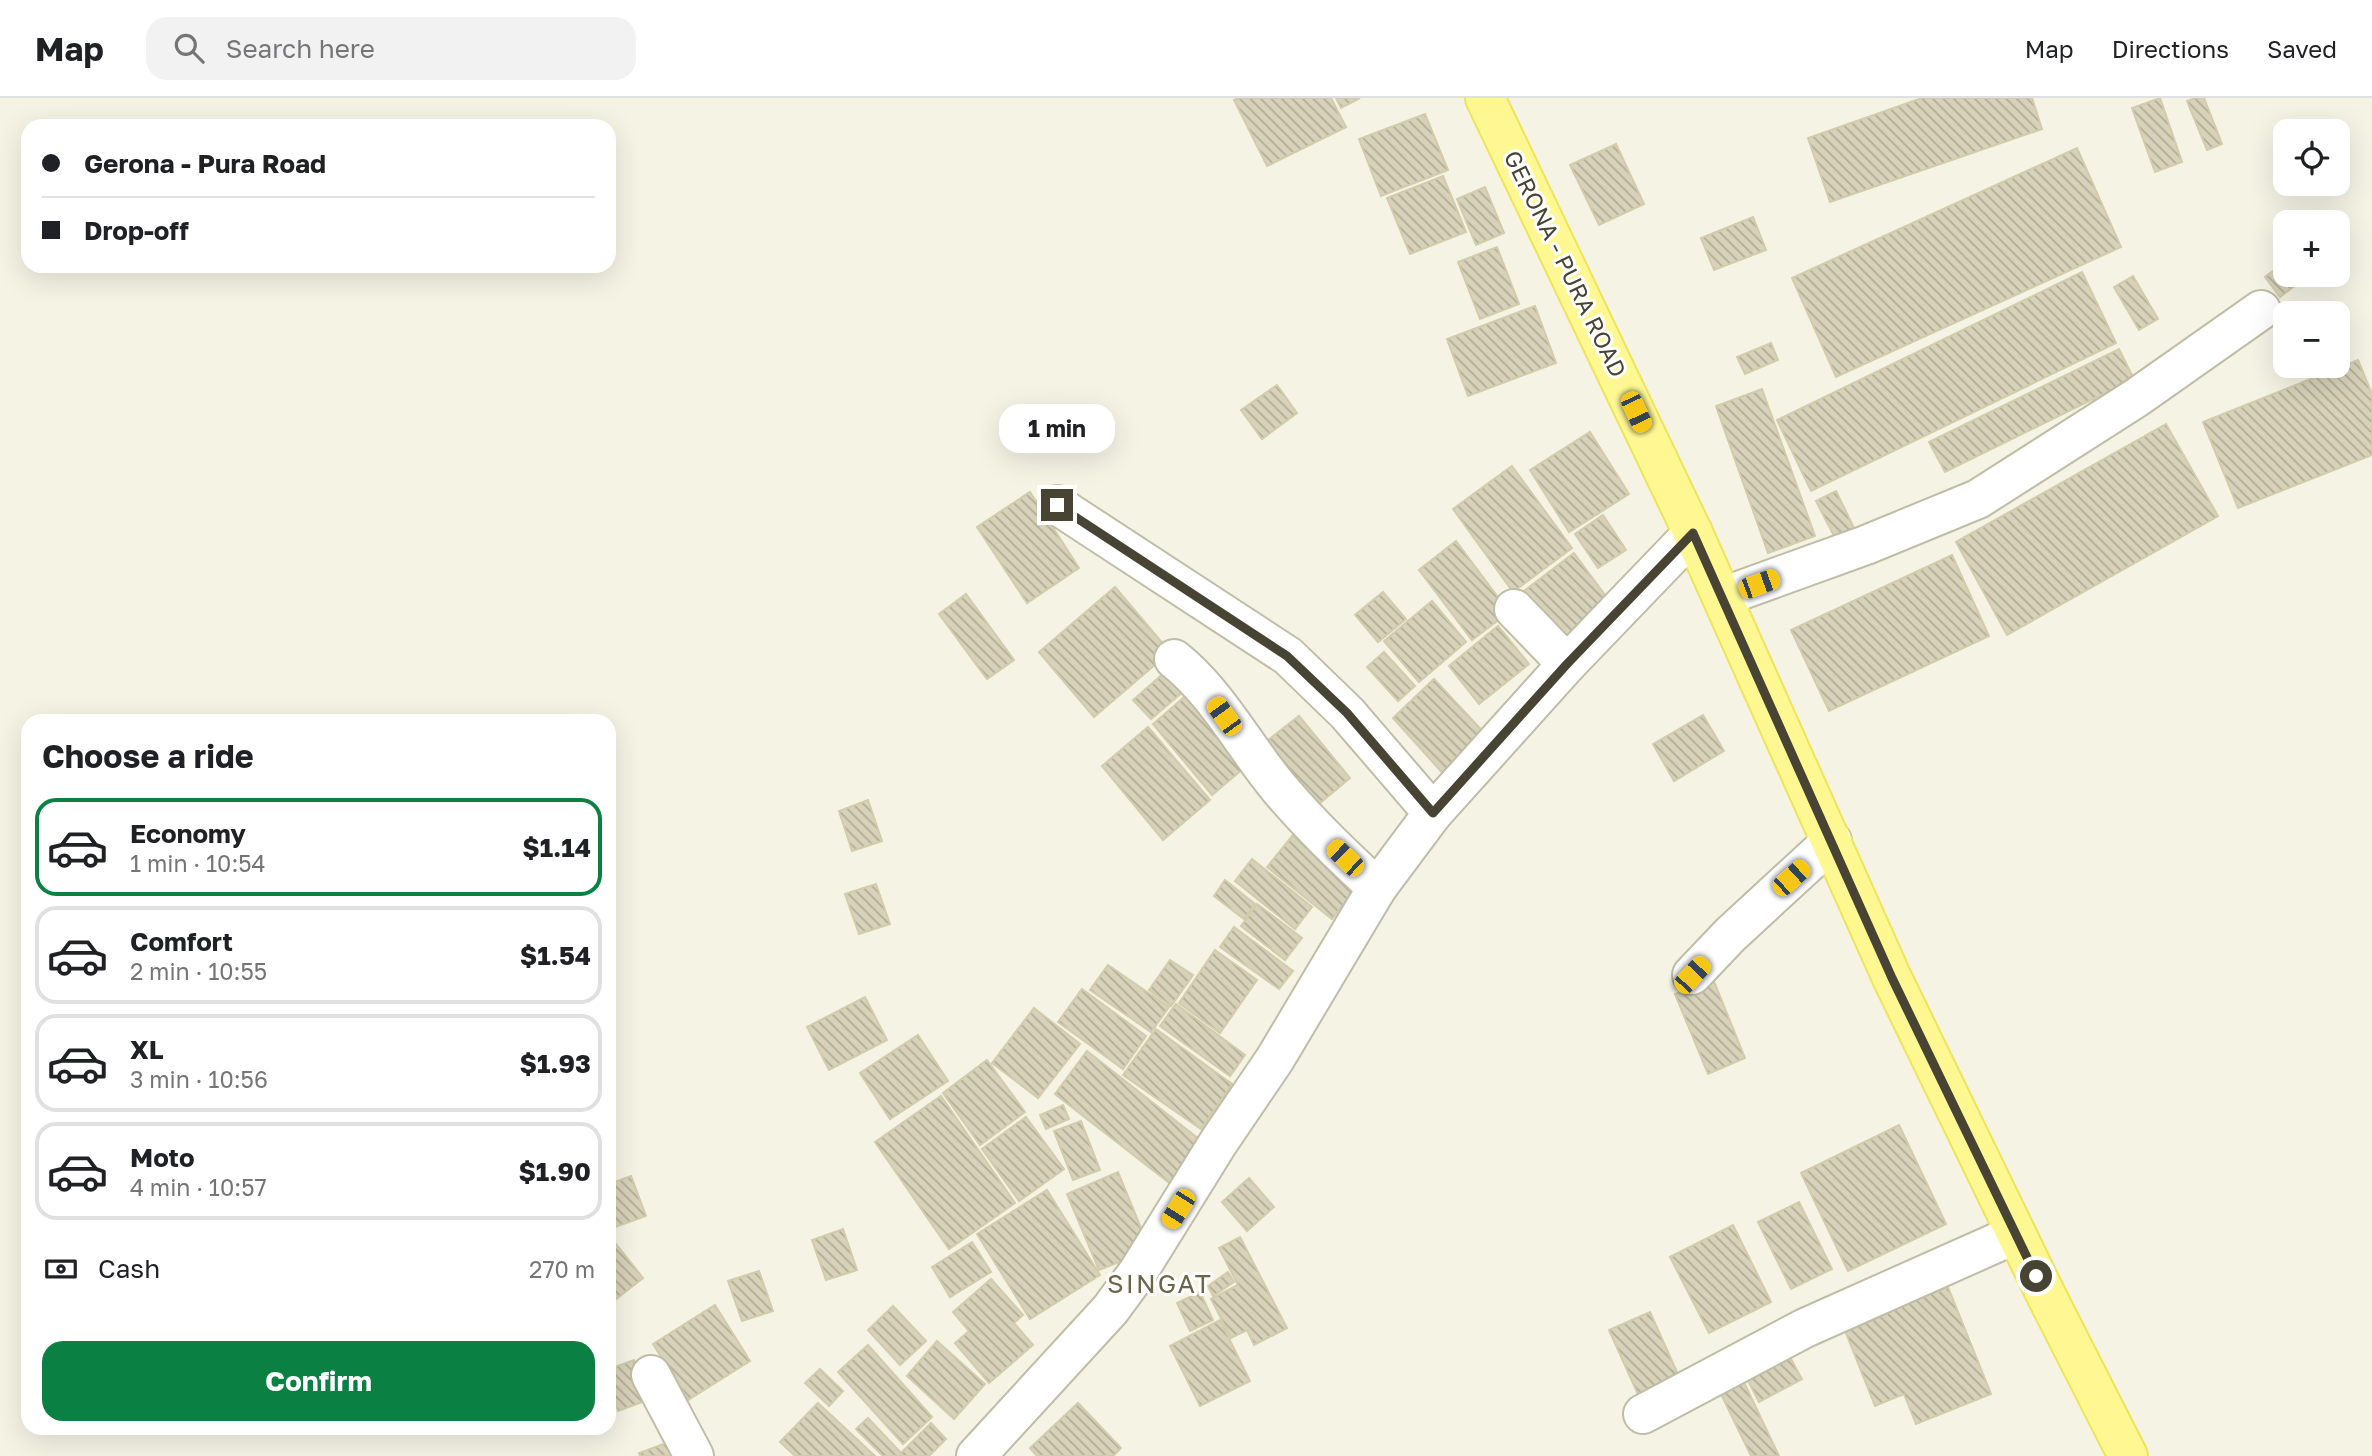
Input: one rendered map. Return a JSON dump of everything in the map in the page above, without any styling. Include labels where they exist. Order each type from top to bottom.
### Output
[{"type":"main road","name":"GERONA - PURA ROAD","points":[[1485,98],[1693,533],[1892,978],[2016,1234],[2128,1456]]},
{"type":"street","points":[[1722,597],[1866,545],[1978,499],[2136,398],[2261,310]]},
{"type":"street","points":[[1057,505],[1287,656],[1347,713],[1433,813]]},
{"type":"street","points":[[976,1456],[1110,1310],[1138,1272],[1218,1143],[1275,1059],[1377,888],[1433,813],[1567,664],[1693,533]]},
{"type":"street","points":[[1514,608],[1567,664]]},
{"type":"street","points":[[1174,659],[1196,676],[1296,808],[1377,888]]},
{"type":"street","points":[[1692,975],[1730,935],[1832,841]]},
{"type":"street","points":[[1643,1415],[1805,1328],[2016,1234]]},
{"type":"street","points":[[651,1375],[694,1456]]},
{"type":"building","points":[[1331,98],[1346,127],[1267,166],[1234,100]]},
{"type":"building","points":[[1336,98],[1360,98],[1341,108]]},
{"type":"building","points":[[1922,98],[2032,98],[2042,129],[1830,202],[1808,138]]},
{"type":"building","points":[[2160,98],[2182,162],[2155,172],[2132,108]]},
{"type":"building","points":[[2204,98],[2222,144],[2207,150],[2187,101]]},
{"type":"building","points":[[1425,114],[1448,170],[1381,196],[1359,139]]},
{"type":"building","points":[[1616,144],[1644,204],[1599,225],[1570,165]]},
{"type":"building","points":[[2077,148],[2121,247],[1836,377],[1792,278]]},
{"type":"building","points":[[1443,176],[1466,232],[1410,254],[1387,198]]},
{"type":"building","points":[[1485,187],[1504,233],[1476,245],[1457,199]]},
{"type":"building","points":[[1753,217],[1766,250],[1714,270],[1701,238]]},
{"type":"building","points":[[1497,247],[1519,304],[1480,319],[1458,262]]},
{"type":"building","points":[[2273,271],[2273,287],[2293,287],[2280,297],[2265,277]]},
{"type":"building","points":[[2082,272],[2116,343],[1811,491],[1777,420]]},
{"type":"building","points":[[2133,276],[2158,319],[2139,330],[2114,287]]},
{"type":"building","points":[[1535,306],[1556,363],[1468,396],[1447,339]]},
{"type":"building","points":[[1771,343],[1778,360],[1745,374],[1737,357]]},
{"type":"building","points":[[2119,349],[2134,379],[1945,472],[1929,442]]},
{"type":"building","points":[[2358,360],[2372,394],[2372,455],[2238,508],[2203,422],[2313,378],[2350,378],[2350,363]]},
{"type":"building","points":[[1277,385],[1297,413],[1262,439],[1241,410]]},
{"type":"building","points":[[1762,389],[1815,536],[1768,553],[1716,406]]},
{"type":"building","points":[[2166,424],[2218,516],[2007,635],[1956,542]]},
{"type":"building","points":[[1590,432],[1629,494],[1569,532],[1530,470]]},
{"type":"building","points":[[1512,466],[1572,548],[1513,592],[1453,509]]},
{"type":"building","points":[[1836,491],[1854,528],[1835,538],[1816,501]]},
{"type":"building","points":[[1030,492],[1079,568],[1027,603],[977,527]]},
{"type":"building","points":[[1603,515],[1626,550],[1598,568],[1575,534]]},
{"type":"building","points":[[1456,541],[1509,612],[1472,640],[1419,570]]},
{"type":"building","points":[[1574,553],[1611,603],[1557,643],[1520,594]]},
{"type":"building","points":[[1952,555],[1989,636],[1829,711],[1791,630]]},
{"type":"building","points":[[1115,587],[1170,652],[1094,717],[1039,652]]},
{"type":"building","points":[[1383,592],[1406,619],[1378,642],[1355,615]]},
{"type":"building","points":[[966,594],[1014,660],[987,679],[939,614]]},
{"type":"building","points":[[1432,601],[1466,642],[1419,682],[1384,641]]},
{"type":"building","points":[[1498,626],[1529,664],[1479,704],[1449,666]]},
{"type":"building","points":[[1384,652],[1415,686],[1398,701],[1367,667]]},
{"type":"building","points":[[1173,665],[1191,685],[1151,719],[1133,700]]},
{"type":"building","points":[[1434,679],[1489,738],[1447,778],[1393,718]]},
{"type":"building","points":[[1189,693],[1249,764],[1212,795],[1153,724]]},
{"type":"building","points":[[1703,715],[1724,751],[1674,781],[1653,744]]},
{"type":"building","points":[[1299,716],[1350,778],[1314,808],[1263,744]]},
{"type":"building","points":[[1148,727],[1210,800],[1163,840],[1102,766]]},
{"type":"building","points":[[868,800],[882,841],[852,851],[839,811]]},
{"type":"building","points":[[1293,835],[1358,887],[1332,919],[1267,867]]},
{"type":"building","points":[[1252,859],[1312,907],[1295,929],[1235,881]]},
{"type":"building","points":[[1225,880],[1255,904],[1244,919],[1214,896]]},
{"type":"building","points":[[876,884],[890,924],[859,934],[845,894]]},
{"type":"building","points":[[1257,904],[1302,938],[1285,960],[1241,926]]},
{"type":"building","points":[[1234,927],[1293,971],[1279,989],[1220,947]]},
{"type":"building","points":[[1215,950],[1257,980],[1220,1033],[1179,1003]]},
{"type":"building","points":[[1170,960],[1193,975],[1171,1006],[1149,990]]},
{"type":"building","points":[[1108,965],[1169,1007],[1151,1032],[1090,990]]},
{"type":"building","points":[[1713,979],[1745,1058],[1708,1074],[1675,994]]},
{"type":"building","points":[[1082,989],[1146,1036],[1123,1069],[1058,1022]]},
{"type":"building","points":[[865,997],[887,1040],[829,1070],[807,1027]]},
{"type":"building","points":[[1176,1004],[1245,1055],[1230,1076],[1160,1026]]},
{"type":"building","points":[[1034,1008],[1080,1044],[1038,1098],[992,1063]]},
{"type":"building","points":[[1156,1029],[1232,1084],[1201,1129],[1123,1075]]},
{"type":"building","points":[[918,1035],[948,1081],[890,1119],[860,1073]]},
{"type":"building","points":[[1087,1051],[1204,1143],[1172,1185],[1055,1094]]},
{"type":"building","points":[[987,1060],[1025,1112],[980,1145],[943,1093]]},
{"type":"building","points":[[941,1096],[1015,1203],[949,1249],[875,1142]]},
{"type":"building","points":[[1063,1105],[1069,1119],[1046,1129],[1040,1115]]},
{"type":"building","points":[[1026,1117],[1064,1169],[1019,1201],[982,1149]]},
{"type":"building","points":[[1081,1121],[1100,1170],[1073,1180],[1054,1131]]},
{"type":"building","points":[[1899,1125],[1946,1224],[1848,1271],[1801,1173]]},
{"type":"building","points":[[1118,1172],[1150,1250],[1099,1270],[1067,1194]]},
{"type":"building","points":[[631,1176],[646,1216],[616,1227],[616,1181]]},
{"type":"building","points":[[1249,1178],[1274,1207],[1247,1231],[1222,1202]]},
{"type":"building","points":[[1047,1190],[1100,1275],[1030,1319],[977,1234]]},
{"type":"building","points":[[1799,1202],[1832,1269],[1791,1289],[1758,1222]]},
{"type":"building","points":[[1733,1225],[1771,1302],[1709,1333],[1670,1257]]},
{"type":"building","points":[[843,1229],[857,1270],[826,1280],[812,1240]]},
{"type":"building","points":[[1240,1237],[1287,1328],[1254,1345],[1247,1330],[1231,1338],[1211,1299],[1238,1285],[1219,1248]]},
{"type":"building","points":[[972,1242],[991,1272],[950,1297],[932,1267]]},
{"type":"building","points":[[616,1244],[643,1278],[616,1299]]},
{"type":"building","points":[[759,1271],[773,1311],[742,1321],[728,1281]]},
{"type":"building","points":[[1228,1272],[1234,1282],[1213,1296],[1208,1286]]},
{"type":"building","points":[[991,1279],[1023,1315],[1014,1323],[1033,1345],[989,1383],[955,1343],[969,1331],[953,1312]]},
{"type":"building","points":[[1948,1287],[1991,1394],[1916,1424],[1904,1394],[1875,1406],[1844,1328]]},
{"type":"building","points":[[1200,1292],[1213,1320],[1190,1331],[1177,1303]]},
{"type":"building","points":[[715,1305],[750,1361],[688,1400],[653,1344]]},
{"type":"building","points":[[893,1306],[926,1341],[900,1365],[868,1330]]},
{"type":"building","points":[[1650,1312],[1681,1381],[1640,1399],[1609,1330]]},
{"type":"building","points":[[1220,1320],[1250,1381],[1200,1406],[1170,1346]]},
{"type":"building","points":[[937,1341],[985,1384],[954,1419],[907,1376]]},
{"type":"building","points":[[868,1345],[932,1417],[903,1444],[838,1372]]},
{"type":"building","points":[[1786,1350],[1802,1379],[1759,1402],[1744,1373]]},
{"type":"building","points":[[634,1360],[648,1400],[618,1411],[616,1366]]},
{"type":"building","points":[[820,1369],[843,1391],[829,1406],[805,1383]]},
{"type":"building","points":[[1741,1376],[1779,1456],[1751,1456],[1718,1388]]},
{"type":"building","points":[[818,1403],[875,1456],[795,1456],[780,1442]]},
{"type":"building","points":[[1078,1403],[1121,1448],[1113,1456],[1037,1456],[1030,1448]]},
{"type":"building","points":[[868,1418],[901,1453],[931,1423],[946,1439],[929,1456],[883,1456],[856,1429]]},
{"type":"building","points":[[669,1442],[673,1456],[640,1456],[639,1453]]},
{"type":"district","name":"SINGAT","points":[[1160,1284]]},
{"type":"route","points":[[1057,505],[1177,581],[1287,656],[1347,713],[1433,813],[1567,664],[1693,533],[1892,978],[2036,1276]]}]
